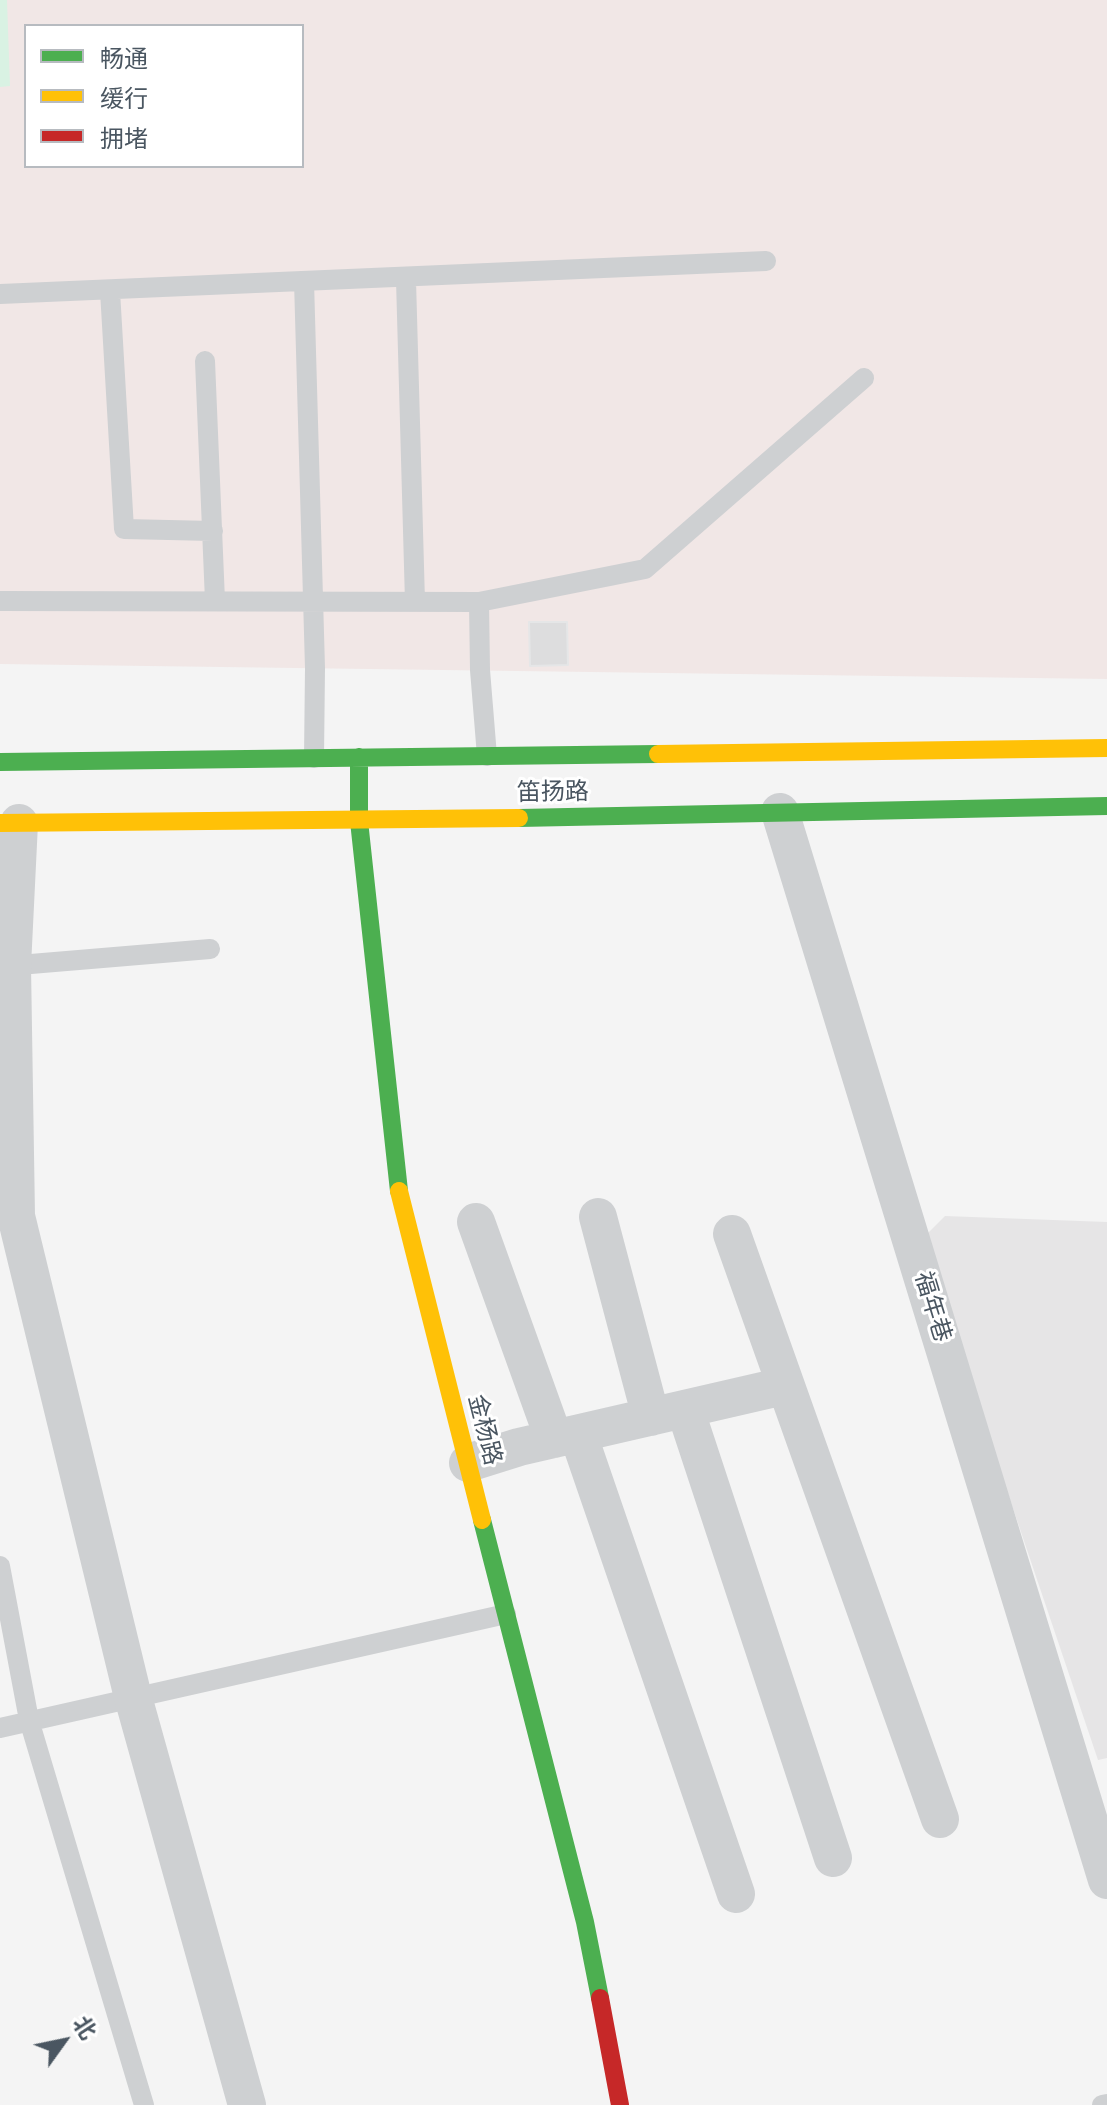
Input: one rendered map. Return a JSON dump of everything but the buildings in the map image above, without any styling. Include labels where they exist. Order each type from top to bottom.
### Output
[{"type":"street","name":"笛扬路","points":[[0,762],[1107,748]]},
{"type":"street","name":"金杨路","points":[[359,757],[359,821],[400,1201],[585,1922],[620,2105]]},
{"type":"street","name":"笛扬路","points":[[9,823],[359,821],[1107,806]]},
{"type":"street","name":"福年巷","points":[[780,812],[1096,1800],[1107,1880]]},
{"type":"street","points":[[9,823],[6,966],[8,1217],[133,1697],[247,2105]]},
{"type":"street","points":[[598,1217],[833,1858]]},
{"type":"street","points":[[476,1222],[566,1436],[736,1894]]},
{"type":"street","points":[[732,1234],[940,1819]]},
{"type":"street","points":[[468,1463],[566,1436],[784,1386]]},
{"type":"lane","points":[[0,294],[304,281],[406,280],[766,261]]},
{"type":"lane","points":[[406,280],[415,602]]},
{"type":"lane","points":[[304,281],[314,758]]},
{"type":"lane","points":[[110,291],[124,529],[213,531]]},
{"type":"lane","points":[[205,361],[215,601]]},
{"type":"lane","points":[[0,601],[479,602],[645,569],[864,378]]},
{"type":"lane","points":[[479,602],[480,670],[487,756]]},
{"type":"lane","points":[[6,966],[210,949]]},
{"type":"lane","points":[[0,1566],[29,1720],[144,2105]]},
{"type":"lane","points":[[0,1728],[506,1614]]},
{"type":"shaded area","points":[[0,0],[1107,0],[1107,679],[0,664]]},
{"type":"shaded area","points":[[945,1216],[1107,1222],[1107,1758],[1098,1760],[922,1239]]},
{"type":"green space","points":[[0,0],[7,0],[10,86],[0,87]]},
{"type":"traffic: fast","points":[[0,762],[658,754]]},
{"type":"traffic: fast","points":[[359,757],[359,821],[399,1191]]},
{"type":"traffic: fast","points":[[519,818],[1107,806]]},
{"type":"traffic: fast","points":[[482,1520],[585,1922],[600,1998]]},
{"type":"traffic: slow","points":[[658,754],[1107,748]]},
{"type":"traffic: slow","points":[[0,823],[519,818]]},
{"type":"traffic: slow","points":[[399,1191],[482,1520]]},
{"type":"traffic: jam","points":[[600,1998],[620,2105]]}]
